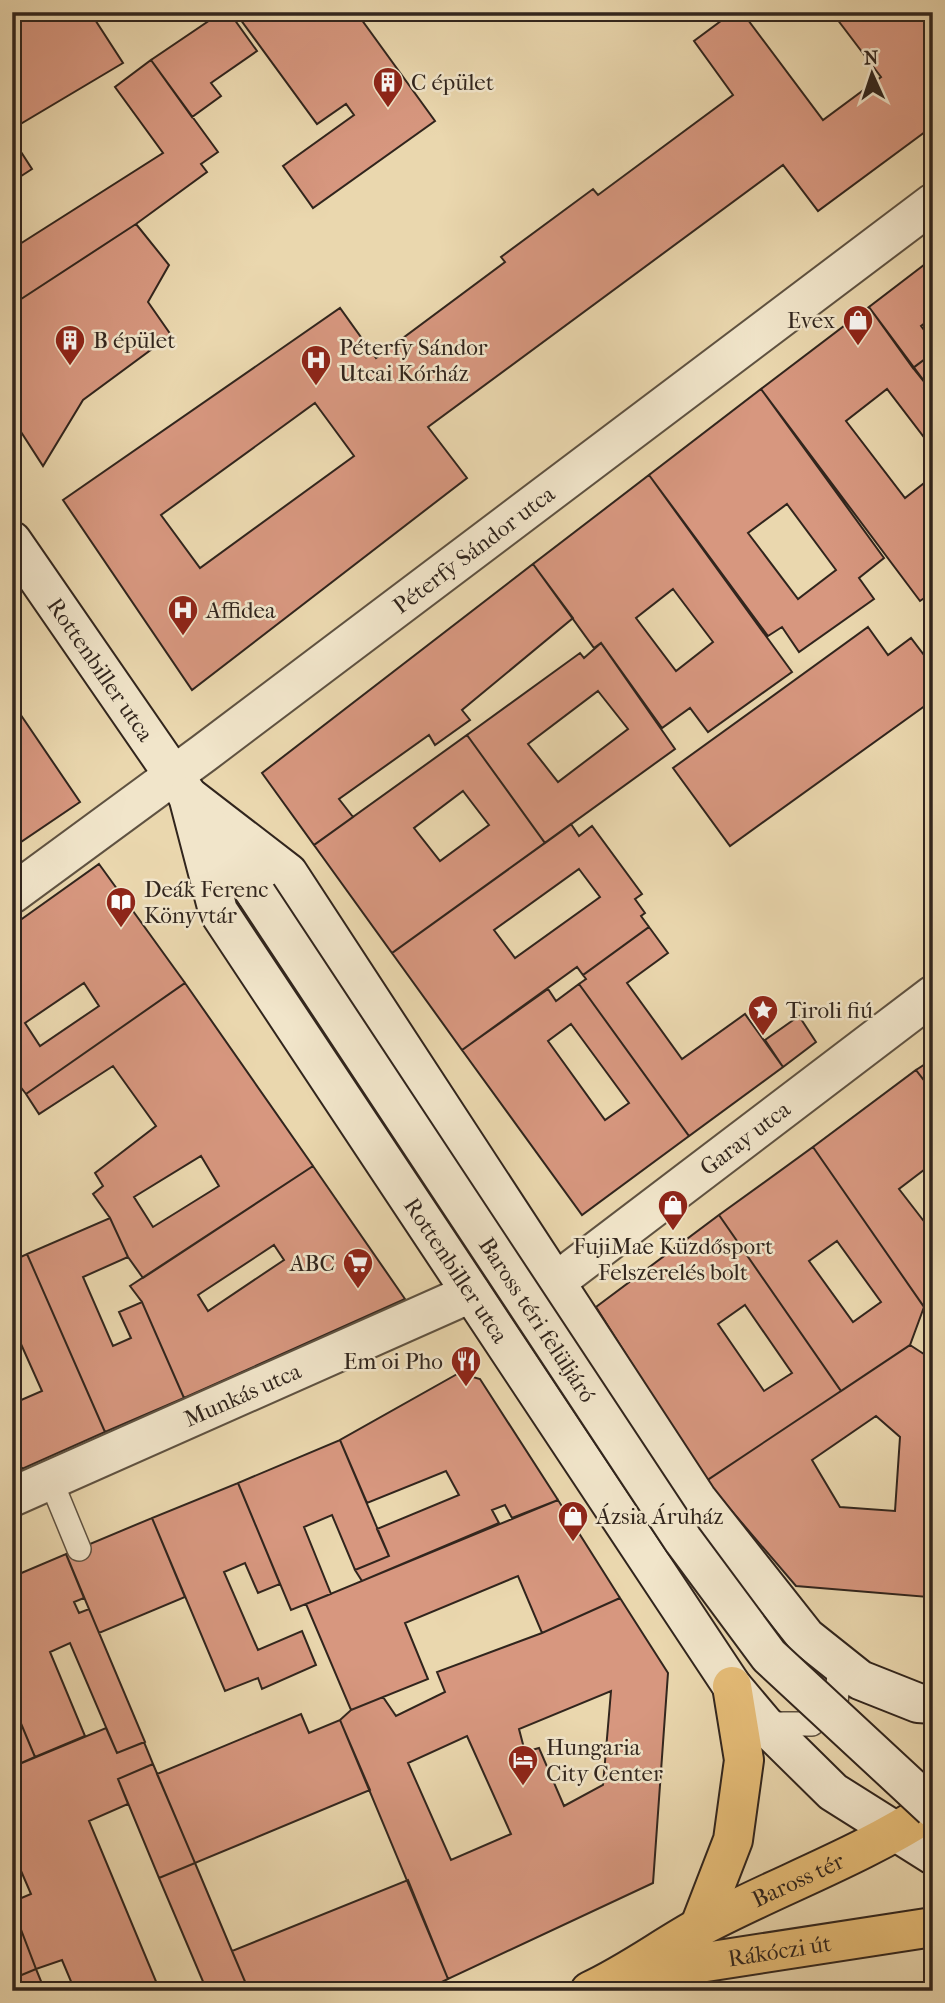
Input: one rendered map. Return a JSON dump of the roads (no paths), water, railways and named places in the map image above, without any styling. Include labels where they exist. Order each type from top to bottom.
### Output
[{"type":"main road","points":[[699,1928],[733,1840],[744,1759],[732,1686]]},
{"type":"main road","name":"Baross tér","points":[[699,1928],[897,1832],[933,1808]]},
{"type":"main road","name":"Rákóczi út","points":[[625,1975],[927,1926]]},
{"type":"main road","name":"Rákóczi út","points":[[590,1991],[625,1975],[699,1928]]},
{"type":"street","name":"Péterfy Sándor utca","points":[[12,894],[181,786],[933,203]]},
{"type":"street","name":"Rottenbiller utca","points":[[12,541],[181,786],[288,873],[697,1499],[806,1637],[860,1680],[918,1703],[933,1704]]},
{"type":"street","name":"Rottenbiller utca","points":[[181,786],[218,911],[732,1686],[764,1724],[833,1792],[897,1832]]},
{"type":"street","name":"Baross téri felüljáró","points":[[181,786],[257,895],[691,1551],[769,1656],[933,1808]]},
{"type":"street","name":"Garay utca","points":[[556,1281],[933,995]]},
{"type":"street","name":"Munkás utca","points":[[12,1497],[471,1293]]},
{"type":"street","points":[[897,1832],[933,1855]]},
{"type":"lane","points":[[51,1481],[79,1549]]},
{"type":"lane","points":[[764,1724],[812,1724],[836,1702],[840,1666]]},
{"type":"place","name":"C épület","points":[[388,109]]},
{"type":"place","name":"Evex","points":[[858,347]]},
{"type":"place","name":"B épület","points":[[70,367]]},
{"type":"place","name":"Péterfy Sándor Utcai Kórház","points":[[316,387]]},
{"type":"place","name":"Affidea","points":[[183,637]]},
{"type":"place","name":"Deák Ferenc Könyvtár","points":[[121,929]]},
{"type":"place","name":"Tiroli fiú","points":[[763,1037]]},
{"type":"place","name":"FujiMae Küzdősport Felszerelés bolt","points":[[673,1232]]},
{"type":"place","name":"ABC","points":[[358,1290]]},
{"type":"place","name":"Em oi Pho","points":[[466,1388]]},
{"type":"place","name":"Ázsia Áruház","points":[[573,1543]]},
{"type":"place","name":"Hungaria City Center","points":[[523,1787]]}]
